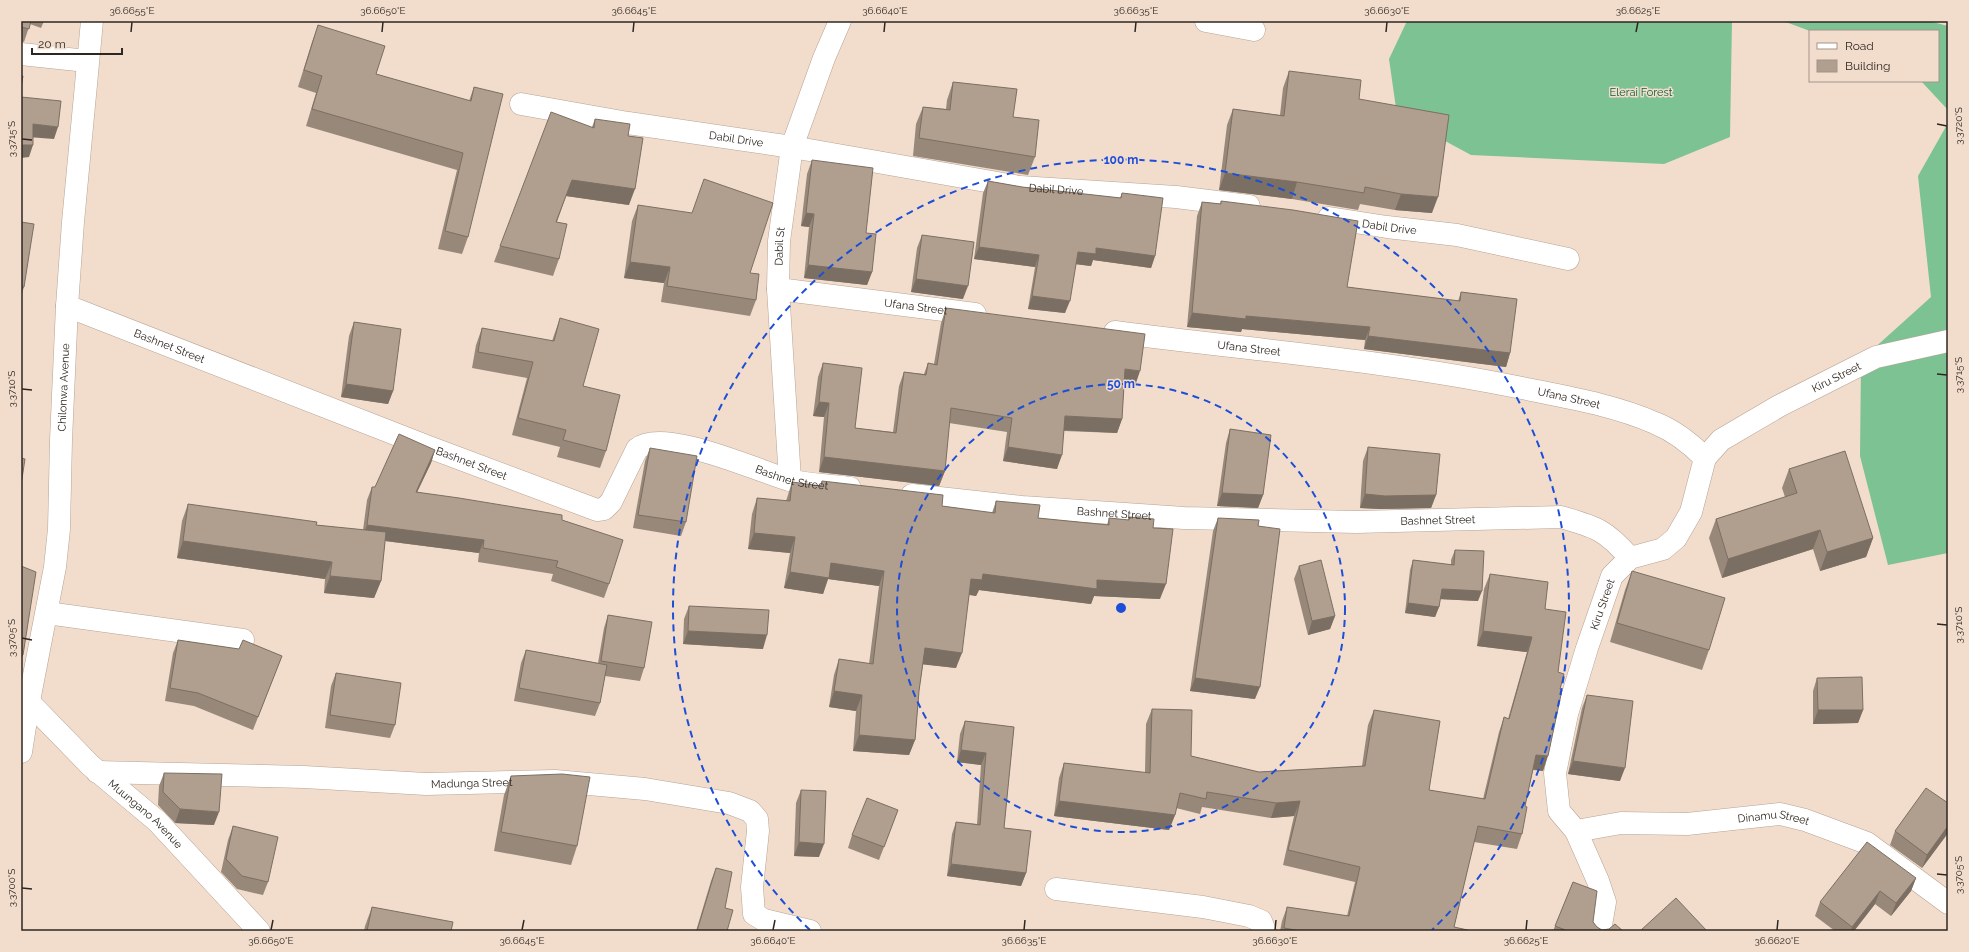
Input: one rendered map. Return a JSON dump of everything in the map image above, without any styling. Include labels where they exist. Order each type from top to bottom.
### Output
[{"type":"street","name":"Chilonwa Avenue","points":[[21,752],[25,698],[47,613],[55,567],[59,529],[60,440],[67,306],[87,61],[92,21]]},
{"type":"street","name":"Dabil St","points":[[790,480],[778,289],[779,240],[792,147],[824,58],[840,21]]},
{"type":"street","points":[[1206,21],[1254,30]]},
{"type":"street","points":[[21,54],[87,61]]},
{"type":"street","name":"Dabil Drive","points":[[521,104],[628,123],[792,147],[1020,187],[1176,197],[1267,208]]},
{"type":"street","name":"Dabil Drive","points":[[1313,215],[1387,227],[1457,235],[1568,259]]},
{"type":"street","name":"Ufana Street","points":[[778,289],[997,317]]},
{"type":"street","name":"Bashnet Street","points":[[67,306],[440,452],[596,510],[604,509],[611,502],[637,449],[648,443],[672,444],[702,450],[790,480],[873,491]]},
{"type":"street","name":"Ufana Street","points":[[1095,330],[1382,364],[1469,377],[1535,390],[1614,409],[1655,422],[1690,443],[1705,458]]},
{"type":"street","name":"Kiru Street","points":[[1600,931],[1605,902],[1576,831],[1559,811],[1556,773],[1567,714],[1587,648],[1612,576],[1630,558],[1663,549],[1676,538],[1691,512],[1705,458],[1714,446],[1779,406],[1876,357],[1948,341]]},
{"type":"street","name":"Bashnet Street","points":[[896,494],[1022,507],[1184,518],[1356,522],[1561,517],[1593,526],[1615,541],[1630,558]]},
{"type":"street","points":[[47,613],[243,640]]},
{"type":"street","name":"Muungano Avenue","points":[[25,698],[97,772],[157,821],[259,931]]},
{"type":"street","name":"Madunga Street","points":[[97,772],[304,776],[426,784],[555,781],[645,789],[729,803],[750,811],[757,819],[758,831],[752,887],[754,914],[764,920],[810,931]]},
{"type":"street","name":"Dinamu Street","points":[[1576,831],[1621,823],[1687,824],[1780,814],[1805,820],[1867,843],[1948,903]]},
{"type":"street","points":[[1056,889],[1203,907],[1249,916],[1261,921],[1265,931]]},
{"type":"green space","name":"Elerai Forest","points":[[1407,21],[1732,21],[1730,137],[1664,164],[1471,155],[1397,115],[1389,59]]},
{"type":"green space","points":[[1783,21],[1929,21],[1948,26],[1948,110],[1922,82],[1939,82],[1939,30],[1809,31]]},
{"type":"green space","points":[[1948,123],[1948,553],[1888,565],[1860,456],[1861,360],[1931,297],[1918,176]]},
{"type":"building","points":[[21,21],[31,21],[29,29],[21,27]]},
{"type":"building","points":[[318,25],[385,46],[376,74],[471,101],[474,87],[503,94],[468,237],[445,231],[463,153],[312,109],[322,76],[304,70]]},
{"type":"building","points":[[1289,71],[1361,80],[1359,99],[1449,115],[1438,197],[1401,194],[1365,187],[1364,193],[1297,182],[1225,173],[1233,109],[1284,116]]},
{"type":"building","points":[[21,76],[23,76],[21,87]]},
{"type":"building","points":[[953,82],[1017,89],[1013,117],[1039,120],[1035,157],[919,138],[923,107],[950,110]]},
{"type":"building","points":[[21,97],[61,101],[58,127],[33,124],[33,145],[21,145]]},
{"type":"building","points":[[551,112],[594,128],[595,119],[630,124],[628,136],[643,138],[635,189],[572,180],[556,222],[567,224],[559,259],[500,246]]},
{"type":"building","points":[[812,160],[873,168],[866,233],[876,234],[872,272],[808,265],[814,214],[806,213]]},
{"type":"building","points":[[704,179],[773,203],[750,273],[759,274],[756,300],[667,286],[670,267],[630,262],[638,205],[692,213]]},
{"type":"building","points":[[988,181],[1022,187],[1121,198],[1122,193],[1163,198],[1155,256],[1096,248],[1096,254],[1078,252],[1070,301],[1032,296],[1039,255],[979,247]]},
{"type":"building","points":[[1221,201],[1293,210],[1358,221],[1347,287],[1460,301],[1461,292],[1517,299],[1510,353],[1368,336],[1370,327],[1246,316],[1246,319],[1192,313],[1202,202],[1221,204]]},
{"type":"building","points":[[21,222],[34,224],[24,287],[21,287]]},
{"type":"building","points":[[922,235],[974,242],[968,286],[916,279]]},
{"type":"building","points":[[946,308],[1145,334],[1140,371],[1125,369],[1122,419],[1065,416],[1062,455],[1008,447],[1012,418],[951,408],[945,471],[824,457],[829,403],[819,402],[823,363],[862,368],[855,428],[896,433],[904,372],[926,375],[928,363],[937,365]]},
{"type":"building","points":[[560,318],[599,329],[583,386],[620,395],[606,451],[563,440],[566,430],[518,418],[533,362],[478,352],[482,328],[554,341]]},
{"type":"building","points":[[354,322],[401,329],[393,391],[346,384]]},
{"type":"building","points":[[1230,429],[1271,435],[1263,495],[1222,493]]},
{"type":"building","points":[[399,434],[435,450],[416,492],[562,515],[562,520],[623,540],[609,584],[556,567],[558,561],[483,548],[484,540],[367,525],[372,487],[375,487]]},
{"type":"building","points":[[1368,447],[1440,454],[1436,495],[1385,496],[1365,494]]},
{"type":"building","points":[[650,448],[697,456],[686,522],[638,515]]},
{"type":"building","points":[[1845,451],[1873,538],[1827,552],[1820,530],[1728,559],[1716,519],[1797,493],[1789,469]]},
{"type":"building","points":[[21,458],[25,459],[21,485]]},
{"type":"building","points":[[822,481],[943,495],[942,506],[995,513],[996,501],[1040,505],[1038,518],[1109,525],[1109,518],[1129,520],[1129,517],[1154,519],[1153,528],[1173,529],[1166,584],[1097,580],[1097,589],[983,574],[982,580],[971,579],[962,653],[925,648],[919,691],[915,740],[859,735],[862,695],[834,691],[839,659],[873,664],[884,571],[831,563],[829,578],[790,572],[795,537],[754,533],[757,498],[790,501],[792,482],[821,486]]},
{"type":"building","points":[[188,504],[317,522],[316,525],[386,532],[381,581],[330,576],[332,562],[183,541]]},
{"type":"building","points":[[1218,518],[1259,520],[1258,526],[1280,529],[1260,687],[1195,678]]},
{"type":"building","points":[[1455,550],[1484,551],[1482,591],[1442,589],[1439,607],[1408,603],[1413,560],[1454,565]]},
{"type":"building","points":[[1321,560],[1335,616],[1312,621],[1299,566]]},
{"type":"building","points":[[21,566],[36,572],[23,655],[21,655]]},
{"type":"building","points":[[1632,571],[1725,598],[1709,650],[1617,623]]},
{"type":"building","points":[[1490,574],[1548,582],[1545,609],[1566,612],[1558,672],[1564,674],[1548,756],[1536,755],[1525,806],[1527,807],[1522,834],[1478,826],[1454,927],[1472,931],[1301,931],[1284,928],[1287,907],[1349,916],[1360,867],[1288,850],[1300,801],[1276,803],[1207,792],[1206,799],[1180,793],[1175,815],[1059,801],[1064,763],[1150,773],[1152,709],[1192,710],[1191,756],[1259,772],[1365,766],[1374,710],[1440,721],[1429,790],[1485,799],[1504,717],[1509,719],[1532,637],[1483,631]]},
{"type":"building","points":[[689,606],[769,610],[767,635],[688,631]]},
{"type":"building","points":[[608,615],[652,622],[644,668],[601,661]]},
{"type":"building","points":[[178,640],[239,649],[243,640],[282,656],[258,717],[198,693],[170,688]]},
{"type":"building","points":[[526,650],[607,665],[600,703],[519,688]]},
{"type":"building","points":[[336,673],[401,683],[395,725],[330,715]]},
{"type":"building","points":[[1862,677],[1863,710],[1818,710],[1817,678]]},
{"type":"building","points":[[1587,695],[1633,701],[1625,768],[1573,761]]},
{"type":"building","points":[[965,721],[1014,727],[1004,828],[1031,831],[1026,873],[951,864],[956,822],[980,825],[986,753],[961,750]]},
{"type":"building","points":[[164,773],[222,774],[219,812],[180,809],[163,792]]},
{"type":"building","points":[[562,774],[590,777],[577,846],[501,832],[511,776]]},
{"type":"building","points":[[1926,788],[1948,803],[1948,826],[1927,855],[1895,831]]},
{"type":"building","points":[[801,790],[826,791],[824,844],[799,842]]},
{"type":"building","points":[[867,798],[898,810],[884,847],[852,835]]},
{"type":"building","points":[[233,826],[278,837],[268,882],[242,876],[226,859]]},
{"type":"building","points":[[1867,842],[1916,878],[1896,903],[1880,891],[1852,927],[1820,902]]},
{"type":"building","points":[[716,868],[732,872],[725,908],[733,910],[727,931],[697,931]]},
{"type":"building","points":[[1573,882],[1597,891],[1593,922],[1597,927],[1602,930],[1609,929],[1615,924],[1623,931],[1568,931],[1555,926]]},
{"type":"building","points":[[1676,898],[1707,931],[1640,931]]},
{"type":"building","points":[[372,907],[453,922],[451,931],[367,931]]}]
